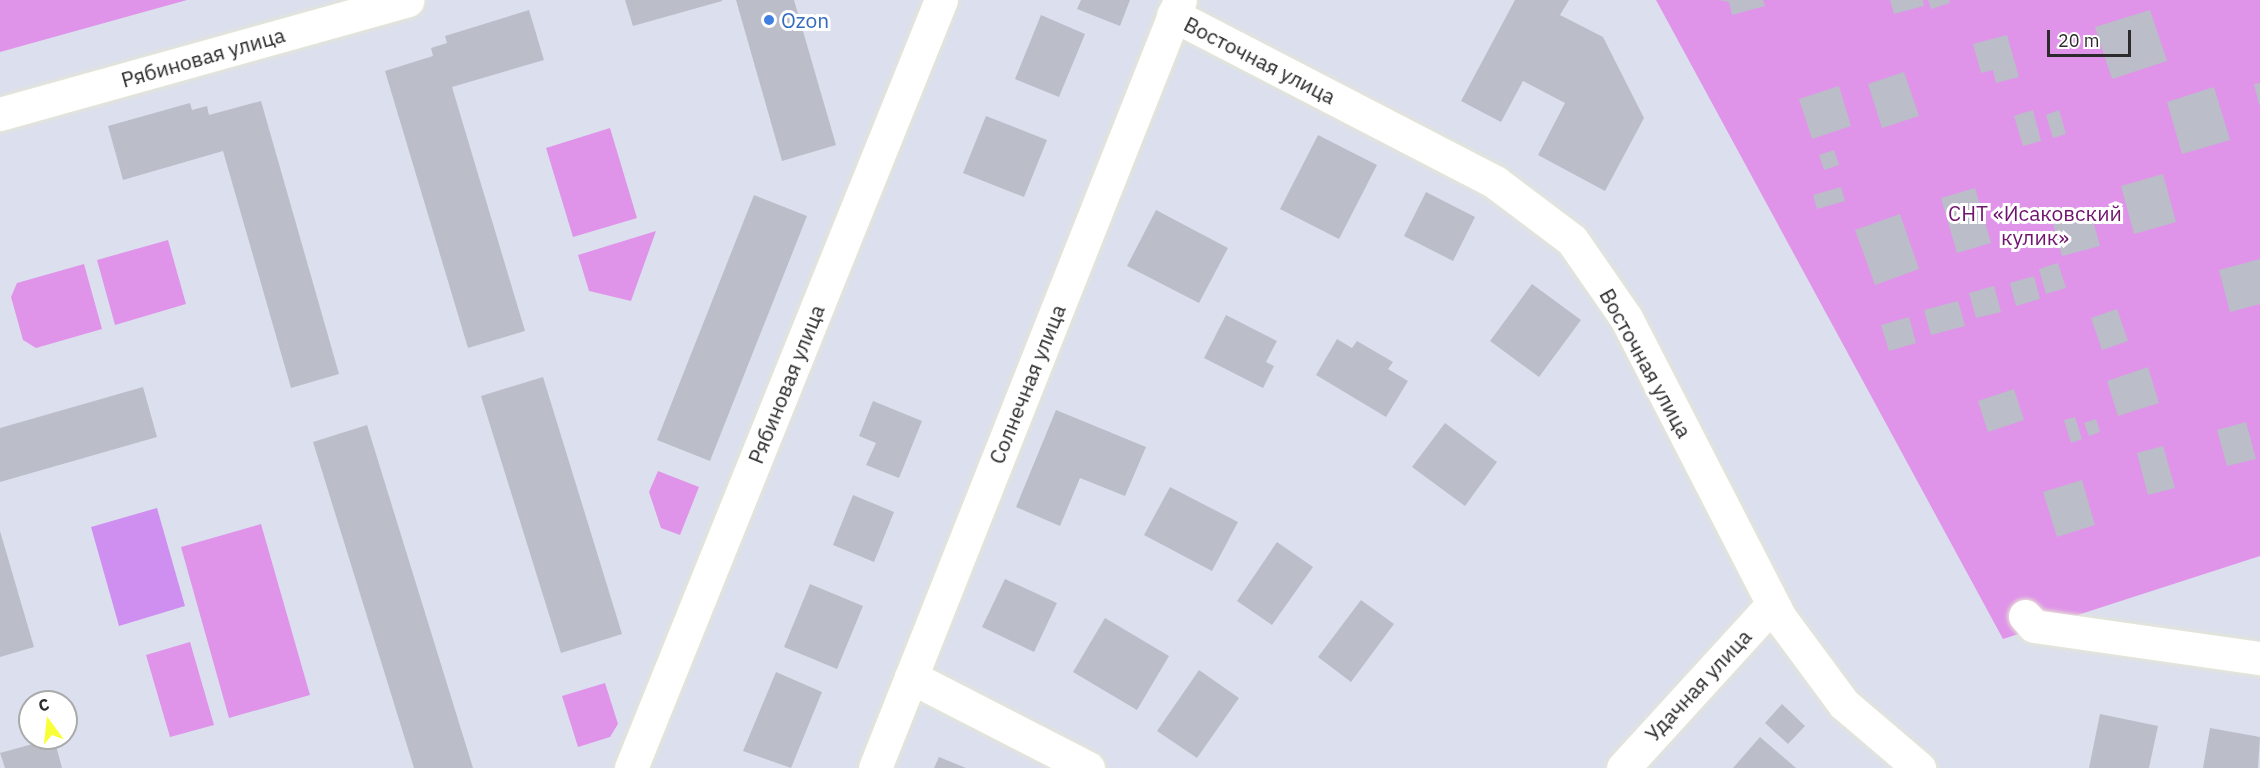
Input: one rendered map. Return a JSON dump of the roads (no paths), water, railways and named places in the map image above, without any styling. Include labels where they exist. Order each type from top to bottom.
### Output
[{"type":"street","name":"Рябиновая улица","points":[[0,114],[407,0]]},
{"type":"street","name":"Рябиновая улица","points":[[631,768],[941,0]]},
{"type":"street","name":"Восточная улица","points":[[1176,8],[1495,182],[1572,240],[1626,318],[1773,604],[1844,705],[1918,768]]},
{"type":"street","name":"Солнечная улица","points":[[875,768],[1176,8]]},
{"type":"street","name":"Удачная улица","points":[[1623,768],[1773,604]]},
{"type":"street","points":[[2025,616],[2034,626],[2260,658]]},
{"type":"street","points":[[911,677],[1088,768]]},
{"type":"place","name":"Ozon","points":[[769,20]]},
{"type":"park label","name":"СНТ «Исаковский кулик»","points":[[2035,225]]}]
